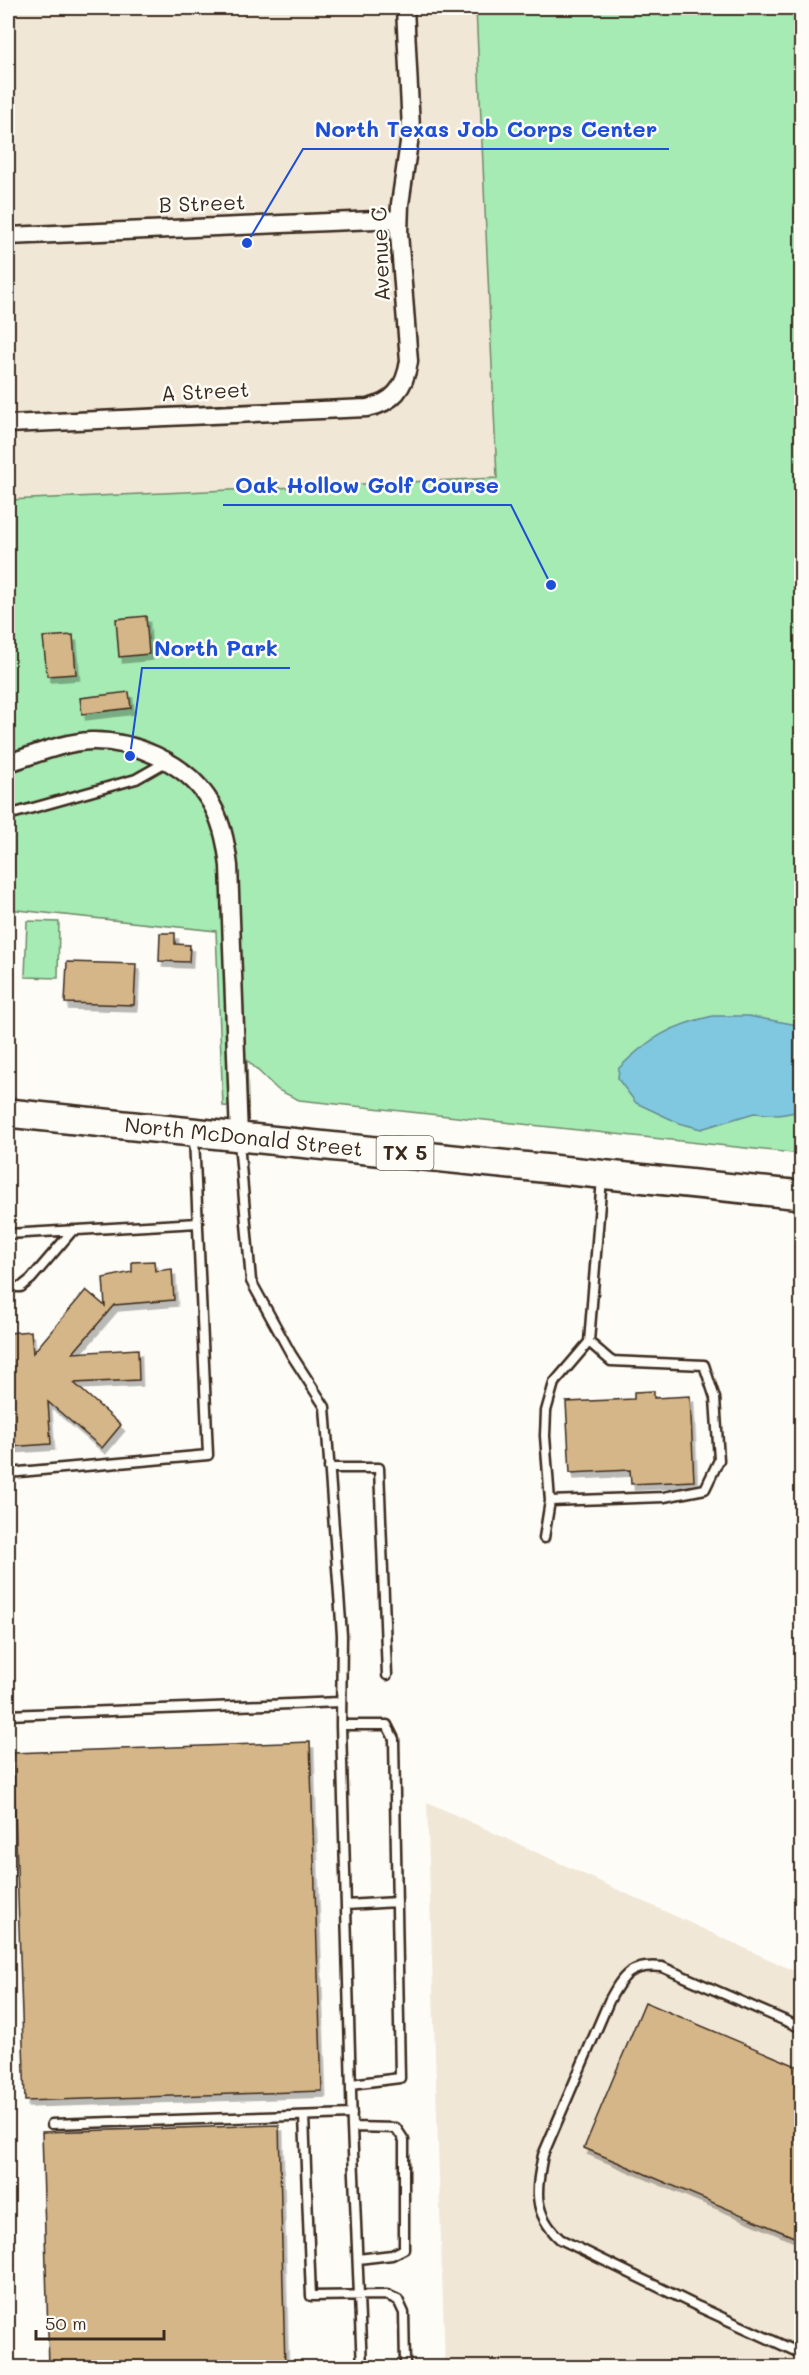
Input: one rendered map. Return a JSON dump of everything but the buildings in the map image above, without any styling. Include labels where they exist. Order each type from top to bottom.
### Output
[{"type":"main road","name":"North McDonald Street","points":[[8,1113],[801,1195]]},
{"type":"street","name":"Avenue C","points":[[400,391],[409,361],[399,219],[411,129],[405,8]]},
{"type":"street","name":"B Street","points":[[8,236],[399,219]]},
{"type":"street","name":"A Street","points":[[8,424],[367,408],[385,403],[400,391]]},
{"type":"street","points":[[8,763],[65,745],[91,741],[121,744],[166,762],[191,779],[207,796],[226,843],[232,909],[239,1136]]},
{"type":"lane","points":[[8,815],[136,779],[166,762]]},
{"type":"lane","points":[[8,1473],[208,1455],[194,1131]]},
{"type":"lane","points":[[239,1136],[250,1281],[291,1354],[325,1407],[342,1635],[340,1702],[352,2127],[362,2367]]},
{"type":"lane","points":[[544,1538],[550,1501],[545,1436],[546,1411],[554,1383],[589,1342],[602,1174]]},
{"type":"lane","points":[[8,1234],[198,1223]]},
{"type":"lane","points":[[8,1287],[21,1287],[31,1279],[73,1230]]},
{"type":"lane","points":[[550,1501],[664,1497],[705,1489],[718,1460],[715,1398],[704,1365],[611,1361],[589,1342]]},
{"type":"lane","points":[[329,1468],[379,1468],[387,1675]]},
{"type":"lane","points":[[8,1715],[340,1702]]},
{"type":"lane","points":[[341,1725],[387,1725],[394,1739],[400,2078],[351,2084]]},
{"type":"lane","points":[[346,1905],[397,1902]]},
{"type":"lane","points":[[801,2028],[662,1967],[638,1968],[628,1972],[619,1981],[609,2001],[543,2155],[538,2179],[538,2199],[541,2216],[548,2228],[560,2239],[801,2354]]},
{"type":"lane","points":[[52,2124],[352,2114]]},
{"type":"lane","points":[[304,2116],[311,2296],[387,2295],[398,2300],[404,2313],[405,2363],[403,2367]]},
{"type":"lane","points":[[352,2127],[396,2128],[404,2140],[404,2249],[392,2255],[358,2259]]},
{"type":"shaded area","points":[[8,8],[476,8],[497,478],[8,500]]},
{"type":"shaded area","points":[[427,1802],[801,1974],[801,2367],[445,2367]]},
{"type":"green space","points":[[476,8],[801,8],[801,1154],[299,1100],[278,1090],[247,1060],[248,1108],[223,1106],[216,931],[8,909],[8,500],[497,478]]},
{"type":"green space","points":[[27,921],[59,922],[58,978],[25,977]]},
{"type":"water","points":[[713,1016],[748,1016],[801,1027],[801,1111],[779,1115],[754,1113],[701,1129],[679,1123],[636,1103],[618,1079],[619,1068],[641,1048],[662,1034],[673,1028]]},
{"type":"place","name":"North Texas Job Corps Center","points":[[247,243]]},
{"type":"place","name":"Oak Hollow Golf Course","points":[[551,585]]},
{"type":"place","name":"North Park","points":[[130,756]]}]
